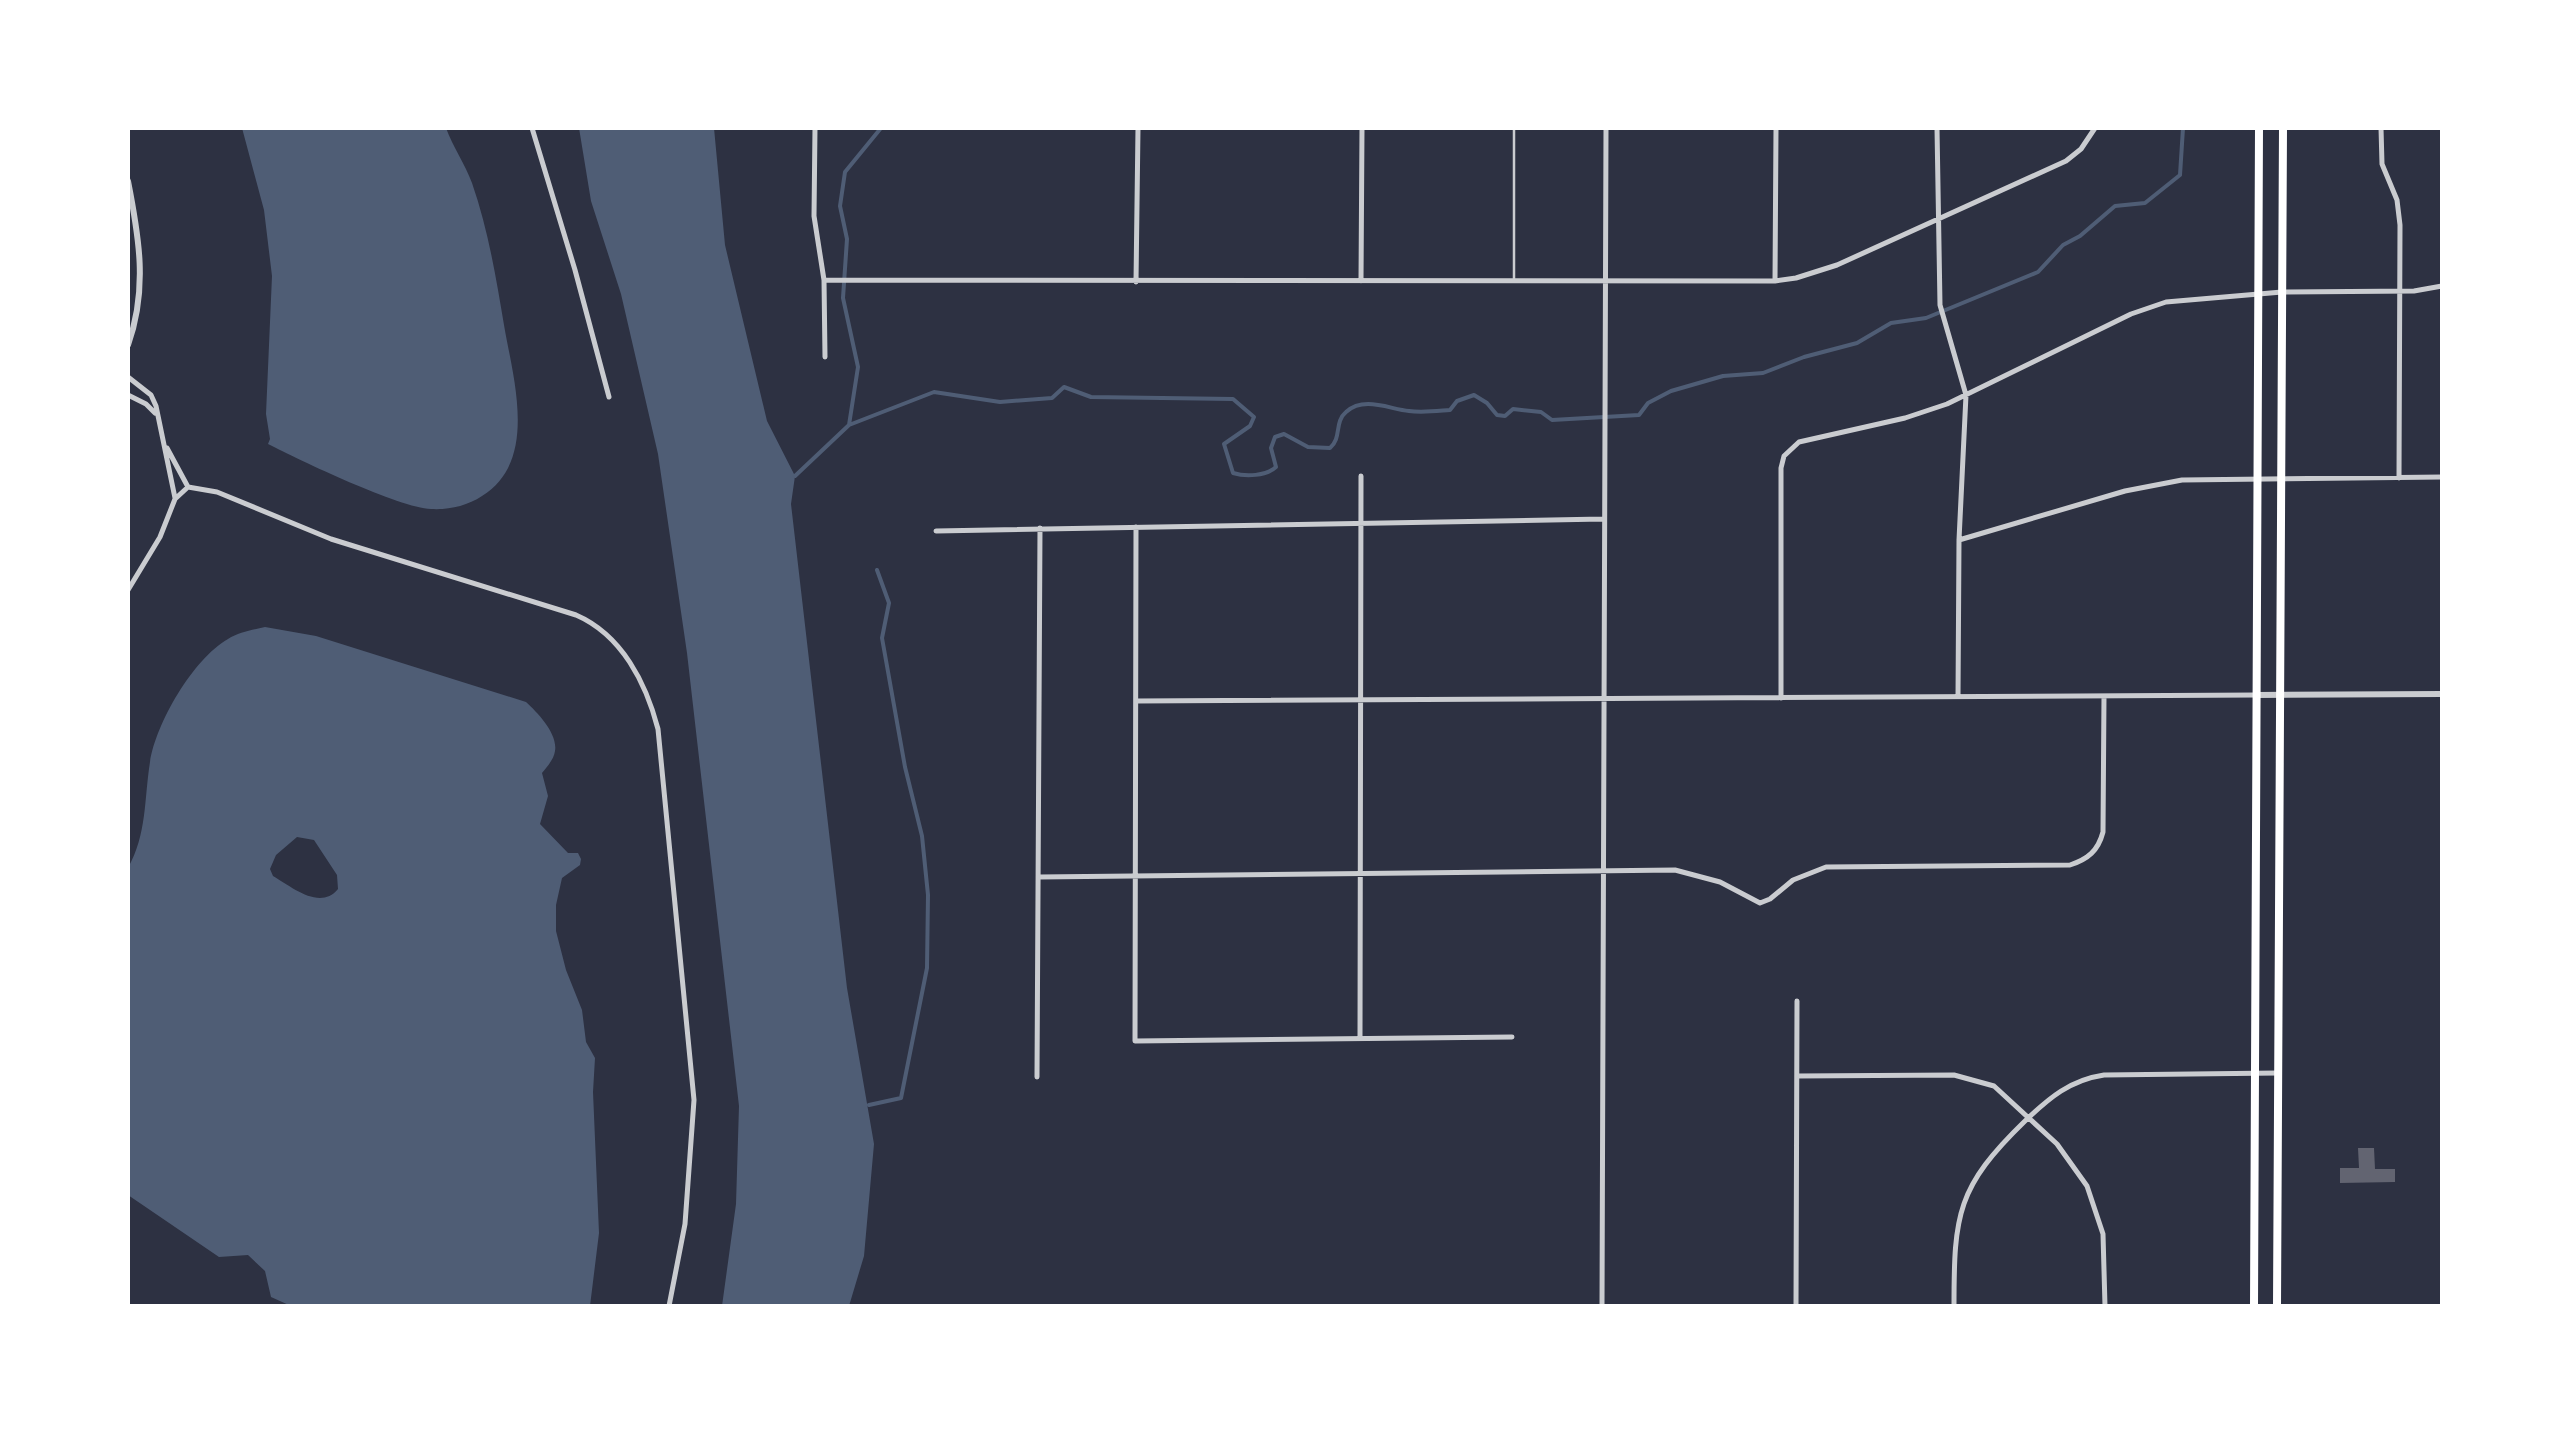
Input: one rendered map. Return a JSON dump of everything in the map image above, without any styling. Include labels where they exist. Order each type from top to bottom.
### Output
[{"type":"main road","points":[[2254,1306],[2259,128]]},
{"type":"main road","points":[[2277,1306],[2284,128]]},
{"type":"street","points":[[532,128],[608,396]]},
{"type":"street","points":[[815,128],[814,220],[824,280],[824,357]]},
{"type":"street","points":[[1136,282],[1138,128]]},
{"type":"street","points":[[1361,280],[1362,128]]},
{"type":"street","points":[[1602,1306],[1606,128]]},
{"type":"street","points":[[1775,282],[1776,128]]},
{"type":"street","points":[[1936,128],[1940,305],[1966,395],[1959,540],[1958,697]]},
{"type":"street","points":[[824,280],[1775,282],[1827,269],[2066,161],[2084,146],[2095,128]]},
{"type":"street","points":[[2382,128],[2382,164],[2397,200],[2400,220],[2400,478]]},
{"type":"street","points":[[128,181],[141,271],[138,306],[128,345]]},
{"type":"street","points":[[1780,698],[1781,471],[1784,456],[1792,447],[1808,439],[1929,410],[2143,310],[2178,300],[2282,292],[2398,292],[2442,286]]},
{"type":"street","points":[[128,377],[151,394],[156,406],[175,499]]},
{"type":"street","points":[[128,395],[146,404],[157,416]]},
{"type":"street","points":[[165,446],[185,489]]},
{"type":"street","points":[[1360,476],[1360,1038]]},
{"type":"street","points":[[1959,540],[2156,484],[2193,478],[2442,477]]},
{"type":"street","points":[[128,590],[160,538],[175,499],[185,489]]},
{"type":"street","points":[[185,489],[217,492],[331,539],[576,614],[604,633],[632,664],[650,702],[660,748],[693,1072],[685,1224],[669,1306]]},
{"type":"street","points":[[936,531],[1602,519]]},
{"type":"street","points":[[1136,527],[1135,1041],[1512,1037]]},
{"type":"street","points":[[1036,1078],[1040,528]]},
{"type":"street","points":[[1136,701],[2442,694]]},
{"type":"street","points":[[1039,877],[1674,870],[1700,874],[1754,902],[1764,903],[1793,880],[1826,867],[2070,865],[2096,850],[2103,832],[2104,696]]},
{"type":"street","points":[[1796,1306],[1797,1001]]},
{"type":"street","points":[[1954,1306],[1954,1242],[1963,1202],[1986,1162],[2058,1092],[2096,1076],[2278,1073]]},
{"type":"street","points":[[1797,1076],[1964,1076],[1994,1086],[2067,1155],[2093,1200],[2104,1240],[2105,1306]]},
{"type":"lane","points":[[1514,128],[1514,281]]},
{"type":"water","points":[[242,128],[446,128],[469,176],[483,218],[516,393],[518,417],[511,462],[500,481],[482,496],[451,508],[416,507],[349,482],[268,444],[272,276],[264,210]]},
{"type":"water","points":[[579,128],[714,128],[725,245],[767,421],[795,476],[791,504],[847,988],[874,1144],[864,1256],[849,1306],[722,1306],[736,1204],[739,1106],[687,653],[658,454],[621,294],[591,201]]},
{"type":"water","points":[[265,627],[316,636],[526,702],[550,731],[555,751],[542,773],[548,796],[540,824],[568,853],[578,853],[581,859],[580,865],[562,878],[556,931],[582,1010],[586,1042],[595,1058],[599,1233],[590,1306],[291,1306],[271,1297],[265,1271],[248,1255],[219,1257],[128,1195],[128,868],[142,830],[150,762],[168,711],[202,661],[232,637]],"holes":[[[297,837],[314,840],[337,875],[338,889],[323,898],[297,891],[273,876],[270,869],[276,855]]]},
{"type":"building","points":[[2358,1148],[2374,1148],[2375,1169],[2395,1169],[2395,1182],[2340,1183],[2340,1168],[2359,1168]]},
{"type":"waterway","points":[[849,425],[858,367],[843,298],[847,239],[840,206],[845,172],[881,128]]},
{"type":"waterway","points":[[795,476],[849,425],[934,392],[1000,402],[1052,398],[1064,387],[1091,397],[1233,399],[1254,417],[1250,426],[1224,444],[1233,473],[1250,475],[1276,467],[1271,448],[1275,437],[1284,434],[1308,447],[1330,448],[1342,416],[1361,405],[1414,412],[1450,410],[1457,401],[1474,395],[1497,415],[1505,416],[1513,409],[1541,412],[1552,420],[1639,415],[1648,403],[1671,391],[1723,376],[1763,373],[1857,343],[1891,323],[1926,318],[2038,272],[2063,245],[2115,206],[2145,203],[2180,175],[2183,128]]},
{"type":"waterway","points":[[869,1105],[901,1098],[927,968],[928,895],[922,836],[882,638],[889,603],[877,570]]}]
